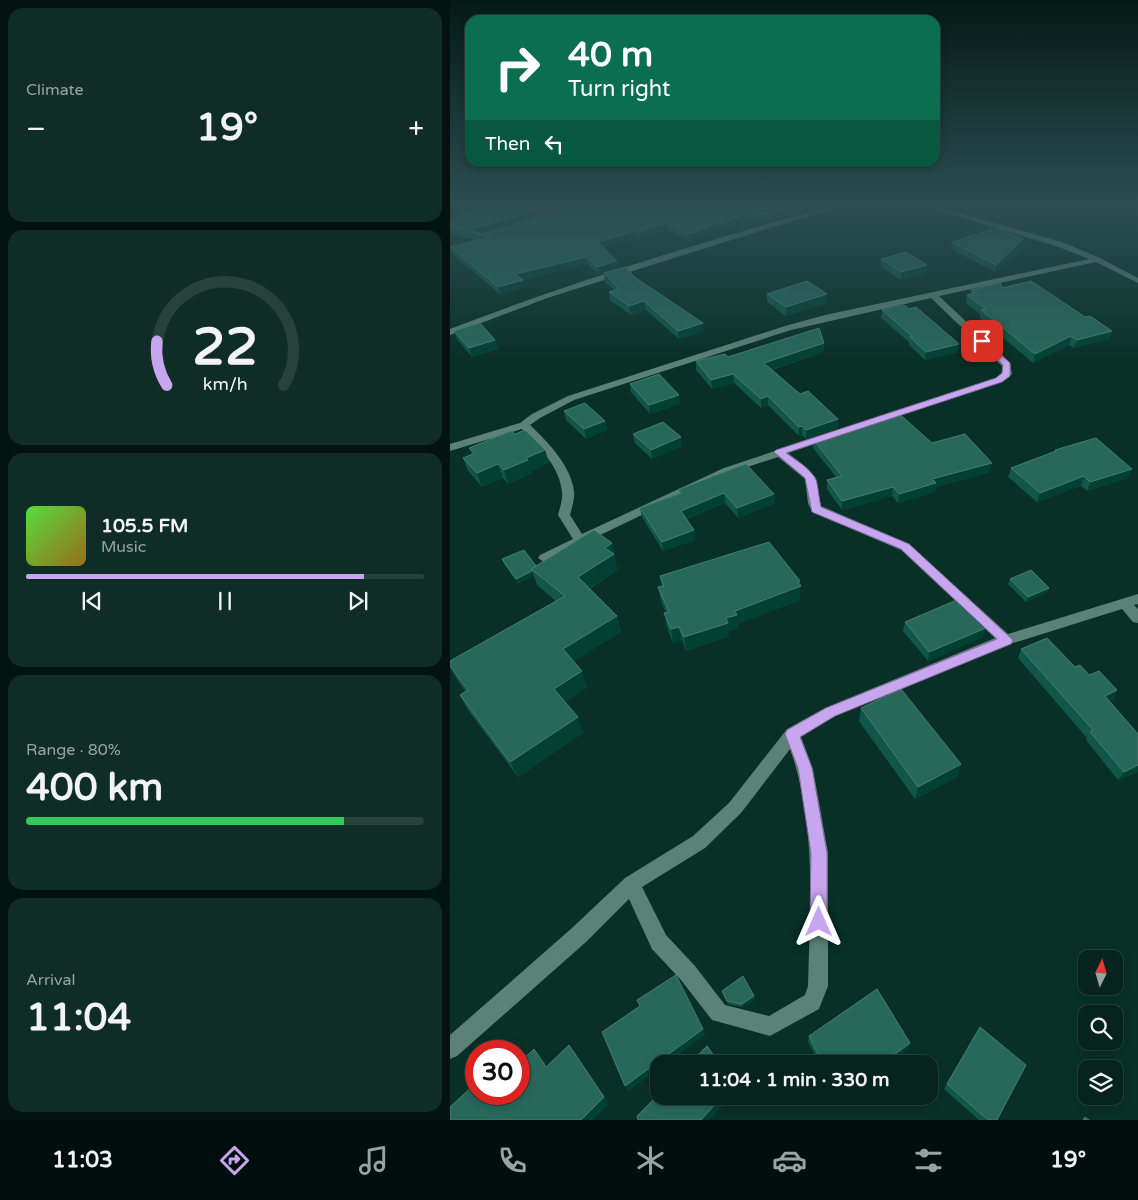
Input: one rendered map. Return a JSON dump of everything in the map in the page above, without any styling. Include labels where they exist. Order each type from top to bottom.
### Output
[{"type":"street","points":[[450,332],[544,296],[666,258]]},
{"type":"street","points":[[1094,258],[1138,281]]},
{"type":"street","points":[[450,448],[524,425],[536,416],[570,398],[824,318],[1098,260]]},
{"type":"street","points":[[876,420],[999,380],[1007,374],[1007,364],[934,295]]},
{"type":"street","points":[[524,425],[541,441],[562,475],[568,490],[564,515],[580,541]]},
{"type":"street","points":[[544,558],[692,486],[779,452],[839,432]]},
{"type":"street","points":[[779,452],[809,476],[816,509],[905,547],[1006,640]]},
{"type":"street","points":[[450,1049],[579,935],[631,884],[699,842],[735,808],[792,734],[830,712],[1006,640],[1132,602],[1138,618]]},
{"type":"street","points":[[631,884],[659,942],[688,972],[719,1013],[770,1026],[812,1002],[818,986],[819,853],[805,768],[792,734]]},
{"type":"building","points":[[464,258],[581,258],[516,274],[523,280],[498,287]]},
{"type":"building","points":[[587,258],[614,258],[617,261],[597,267]]},
{"type":"building","points":[[916,258],[927,265],[901,272],[881,259]]},
{"type":"building","points":[[983,258],[1003,258],[996,265]]},
{"type":"building","points":[[625,267],[636,278],[703,323],[678,331],[644,301],[629,306],[609,292],[619,289],[604,273]]},
{"type":"building","points":[[807,281],[827,294],[786,307],[767,294]]},
{"type":"building","points":[[1031,281],[1085,317],[1090,316],[1112,331],[1077,340],[1071,336],[1035,354],[981,310],[986,309],[967,295],[975,293],[971,290],[1000,283],[1002,288]]},
{"type":"building","points":[[904,305],[909,309],[916,307],[959,344],[926,352],[910,337],[913,337],[882,310]]},
{"type":"building","points":[[480,323],[495,340],[469,348],[454,331]]},
{"type":"building","points":[[819,328],[824,343],[764,363],[800,394],[808,391],[838,419],[806,430],[802,426],[799,427],[768,396],[761,399],[733,374],[711,380],[696,361],[725,354],[728,357]]},
{"type":"building","points":[[659,374],[679,395],[649,405],[630,384]]},
{"type":"building","points":[[585,403],[605,421],[584,429],[564,411]]},
{"type":"building","points":[[896,411],[932,443],[965,434],[992,463],[932,479],[936,483],[899,494],[893,487],[842,501],[827,480],[842,476],[813,439]]},
{"type":"building","points":[[663,422],[681,437],[651,450],[633,434]]},
{"type":"building","points":[[525,430],[545,450],[526,458],[528,460],[504,470],[498,464],[477,473],[463,458],[475,453],[469,448],[511,431],[515,434]]},
{"type":"building","points":[[1096,438],[1132,469],[1090,482],[1084,476],[1040,493],[1011,468],[1055,450]]},
{"type":"building","points":[[746,464],[774,494],[737,508],[724,493],[681,511],[694,530],[662,542],[640,508],[682,493],[679,489]]},
{"type":"building","points":[[594,530],[612,543],[605,548],[614,554],[578,577],[617,616],[563,649],[582,671],[554,689],[578,717],[510,762],[460,695],[468,690],[450,666],[450,661],[565,596],[531,569]]},
{"type":"building","points":[[769,542],[800,581],[798,582],[801,586],[735,611],[737,615],[726,618],[728,623],[684,637],[679,627],[671,629],[664,613],[669,612],[658,587],[664,586],[660,576]]},
{"type":"building","points":[[524,550],[536,566],[531,569],[532,571],[516,579],[502,559]]},
{"type":"building","points":[[1031,570],[1049,588],[1028,597],[1010,579]]},
{"type":"building","points":[[959,599],[986,628],[929,652],[905,622]]},
{"type":"building","points":[[1047,638],[1075,667],[1080,665],[1089,675],[1099,671],[1117,690],[1105,696],[1138,734],[1138,765],[1124,772],[1090,732],[1093,730],[1021,649]]},
{"type":"building","points":[[901,689],[961,764],[918,787],[861,708]]},
{"type":"building","points":[[676,975],[703,1029],[667,1055],[650,1055],[650,1068],[625,1086],[602,1032],[640,1006],[637,1000]]},
{"type":"building","points":[[743,976],[754,996],[742,1004],[727,1001],[722,991]]},
{"type":"building","points":[[877,989],[910,1043],[894,1055],[818,1055],[809,1036]]},
{"type":"building","points":[[980,1027],[1026,1065],[997,1120],[988,1120],[947,1084]]},
{"type":"building","points":[[569,1045],[604,1097],[581,1120],[450,1120],[450,1107],[465,1093],[465,1105],[530,1105],[530,1053],[534,1049],[546,1067]]},
{"type":"building","points":[[707,1046],[714,1055],[698,1055]]},
{"type":"building","points":[[650,1103],[650,1105],[715,1105],[701,1120],[638,1120],[637,1116]]},
{"type":"route","points":[[819,922],[819,853],[805,768],[792,734],[830,712],[1006,640],[905,547],[816,509],[809,476],[779,452],[999,380],[1007,374],[1007,364],[982,341]]}]
